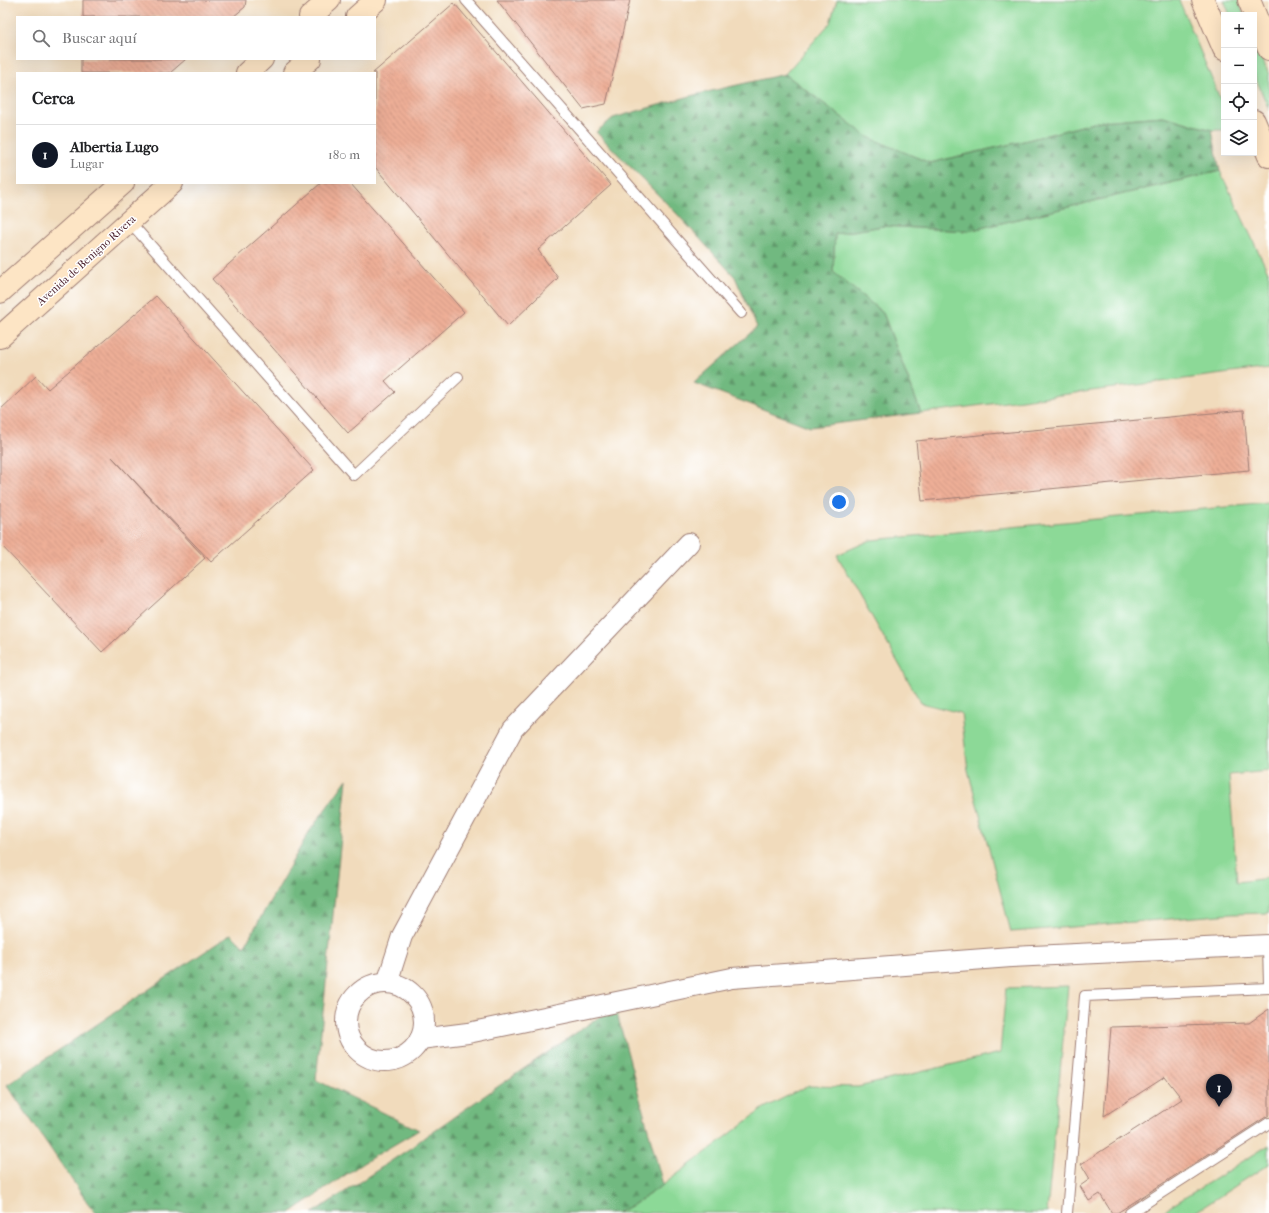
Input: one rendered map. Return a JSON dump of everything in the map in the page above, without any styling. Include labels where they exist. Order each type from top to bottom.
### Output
[{"type":"main road","points":[[311,16],[329,0]]},
{"type":"main road","points":[[358,16],[376,0]]},
{"type":"main road","points":[[1203,0],[1224,48]]},
{"type":"main road","points":[[1249,0],[1269,49]]},
{"type":"main road","points":[[248,72],[261,60]]},
{"type":"main road","points":[[295,72],[309,60]]},
{"type":"main road","points":[[1257,128],[1269,156]]},
{"type":"main road","points":[[0,292],[122,184]]},
{"type":"main road","name":"Avenida de Benigno Rivera","points":[[0,337],[171,184]]},
{"type":"street","points":[[387,983],[402,936],[513,729],[689,543]]},
{"type":"street","points":[[420,1039],[468,1033],[732,978],[1011,957],[1269,946]]},
{"type":"street","points":[[387,983],[398,985],[408,990],[416,998],[421,1007],[424,1018],[424,1029],[420,1039],[413,1049],[403,1056],[392,1060],[380,1060],[368,1057],[351,1041],[347,1030],[346,1018],[349,1006],[356,996],[364,989],[376,984],[387,983]]},
{"type":"lane","points":[[466,0],[741,313]]},
{"type":"lane","points":[[129,221],[354,475],[458,377]]},
{"type":"lane","points":[[1269,946],[1269,984]]},
{"type":"lane","points":[[1067,1213],[1086,996],[1269,988]]},
{"type":"lane","points":[[1130,1213],[1269,1123]]},
{"type":"green space","points":[[837,0],[1179,0],[1221,101],[1221,130],[1212,130],[1163,116],[1101,121],[930,163],[868,138],[785,74],[830,23]]},
{"type":"green space","points":[[1224,0],[1238,0],[1243,12],[1229,12]]},
{"type":"green space","points":[[1257,46],[1269,75],[1269,110],[1257,81]]},
{"type":"green space","points":[[785,74],[868,137],[930,163],[1101,121],[1163,116],[1212,130],[1220,171],[968,231],[883,226],[835,234],[833,272],[883,313],[921,413],[810,427],[694,383],[757,327],[735,277],[678,215],[596,132],[613,118],[694,95]]},
{"type":"green space","points":[[1220,171],[1269,274],[1269,368],[921,413],[883,313],[833,272],[835,234],[883,226],[968,231]]},
{"type":"green space","points":[[1269,503],[1269,771],[1229,775],[1237,882],[1269,878],[1269,913],[1232,914],[1011,932],[968,770],[961,713],[921,703],[837,555],[871,540]]},
{"type":"green space","points":[[347,779],[316,1080],[419,1130],[363,1163],[290,1213],[96,1213],[7,1085],[231,934],[244,947],[309,832]]},
{"type":"green space","points":[[1068,986],[1047,1213],[617,1213],[636,1203],[663,1185],[764,1108],[807,1086],[858,1087],[1000,1053],[1006,988]]},
{"type":"green space","points":[[615,1006],[663,1185],[636,1203],[617,1213],[313,1213],[412,1147]]},
{"type":"green space","points":[[1269,1145],[1269,1164],[1194,1213],[1160,1213]]},
{"type":"building","points":[[83,0],[246,0],[245,7],[234,16],[83,16]]},
{"type":"building","points":[[497,0],[630,0],[606,104],[583,109]]},
{"type":"building","points":[[454,3],[611,185],[538,250],[558,278],[508,326],[376,168],[376,72],[374,72]]},
{"type":"building","points":[[81,60],[185,60],[171,72],[81,72]]},
{"type":"building","points":[[320,184],[351,184],[464,312],[385,381],[395,392],[348,433],[212,279]]},
{"type":"building","points":[[156,296],[314,470],[211,562],[112,457],[205,558],[102,652],[0,544],[0,410],[36,376],[48,389]]},
{"type":"building","points":[[1244,410],[1249,470],[922,501],[916,441]]},
{"type":"building","points":[[1269,1009],[1269,1115],[1117,1213],[1112,1213],[1100,1194],[1089,1201],[1080,1186],[1090,1179],[1081,1164],[1182,1099],[1165,1077],[1104,1116],[1111,1027],[1249,1023]]},
{"type":"place","name":"Albertia Lugo","points":[[1219,1107]]}]
